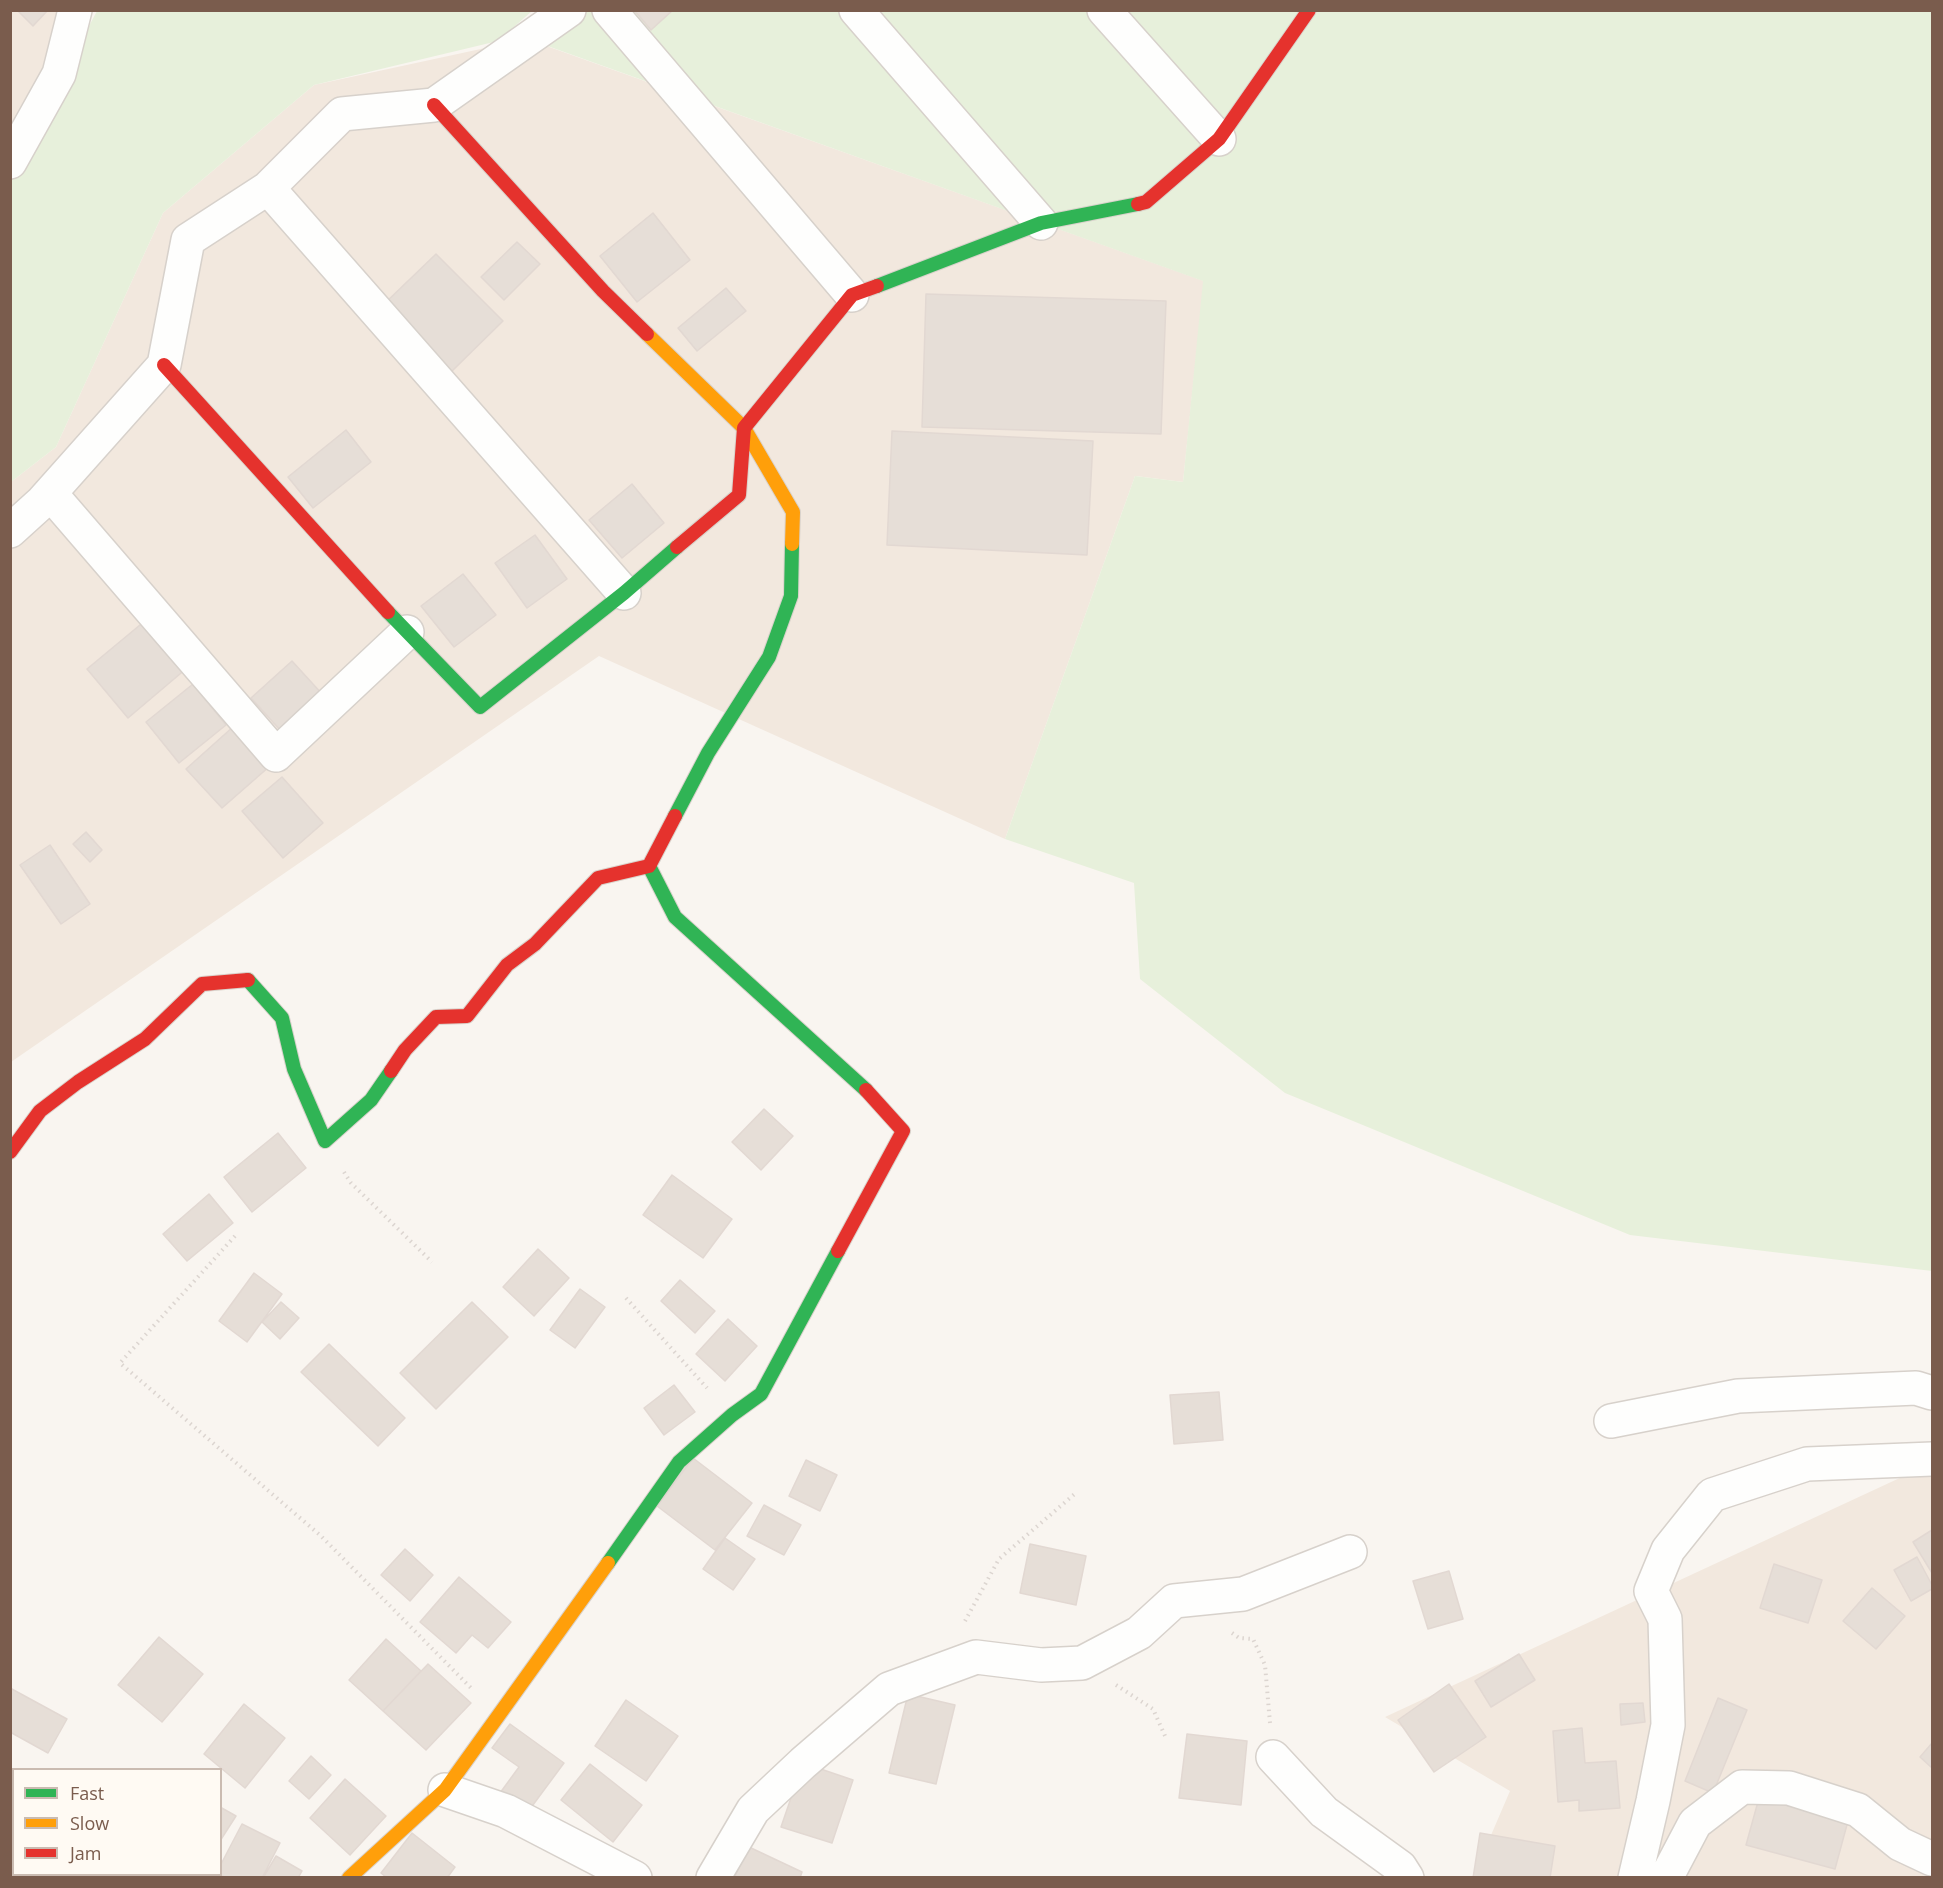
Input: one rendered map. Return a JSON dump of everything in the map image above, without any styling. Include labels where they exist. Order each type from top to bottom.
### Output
[{"type":"street","points":[[10,162],[59,74],[75,10]]},
{"type":"street","points":[[10,531],[50,493],[164,365],[188,240],[268,188],[342,114],[434,105],[569,10]]},
{"type":"street","points":[[609,10],[852,295]]},
{"type":"street","points":[[856,10],[1041,223]]},
{"type":"street","points":[[1104,10],[1219,139]]},
{"type":"street","points":[[164,365],[407,632],[480,707],[624,593],[739,495],[744,428],[852,295],[1041,223],[1146,202],[1219,139],[1309,10]]},
{"type":"street","points":[[10,1152],[40,1110],[78,1082],[145,1039],[202,984],[247,979],[282,1018],[294,1069],[325,1141],[371,1100],[405,1050],[436,1017],[467,1016],[507,965],[535,944],[598,878],[649,866],[708,753],[769,657],[790,596],[793,512],[744,428],[603,291],[434,105]]},
{"type":"street","points":[[268,188],[624,593]]},
{"type":"street","points":[[50,493],[276,755],[407,632]]},
{"type":"street","points":[[350,1878],[445,1790],[500,1717],[679,1462],[732,1415],[761,1394],[903,1131],[856,1080],[675,917],[649,866]]},
{"type":"street","points":[[1611,1421],[1738,1396],[1916,1388],[1932,1393]]},
{"type":"street","points":[[1635,1878],[1668,1725],[1665,1619],[1651,1591],[1668,1550],[1712,1495],[1807,1464],[1932,1459]]},
{"type":"street","points":[[713,1878],[753,1810],[803,1763],[889,1689],[976,1657],[1041,1665],[1082,1664],[1139,1633],[1174,1601],[1243,1594],[1350,1552]]},
{"type":"street","points":[[1273,1757],[1324,1812],[1400,1868],[1407,1878]]},
{"type":"street","points":[[1666,1878],[1695,1823],[1742,1787],[1789,1788],[1858,1810],[1900,1844],[1932,1859]]},
{"type":"street","points":[[445,1790],[506,1811],[635,1878]]},
{"type":"street","points":[[1900,1844],[1898,1852],[1932,1876]]},
{"type":"path","points":[[325,1141],[351,1183],[432,1262]]},
{"type":"path","points":[[235,1236],[120,1363],[321,1536],[500,1717]]},
{"type":"path","points":[[626,1298],[732,1415]]},
{"type":"path","points":[[944,1669],[970,1612],[999,1559],[1077,1492]]},
{"type":"path","points":[[1230,1632],[1239,1638],[1253,1639],[1265,1665],[1273,1757]]},
{"type":"path","points":[[1082,1664],[1153,1709],[1166,1738]]},
{"type":"shaded area","points":[[11,11],[80,11],[11,142]]},
{"type":"shaded area","points":[[527,39],[1204,281],[1183,482],[1135,476],[1005,839],[599,656],[11,1062],[11,482],[56,447],[163,213],[314,85]]},
{"type":"shaded area","points":[[1932,1463],[1932,1877],[1473,1877],[1510,1791],[1385,1717]]},
{"type":"green space","points":[[557,10],[1932,11],[1932,1271],[1630,1235],[1285,1093],[1140,979],[1134,883],[1005,839],[1135,476],[1183,482],[1203,281],[528,39]]},
{"type":"green space","points":[[97,11],[532,11],[498,41],[314,85],[163,213],[56,447],[11,482],[11,172]]},
{"type":"building","points":[[17,10],[48,10],[33,26]]},
{"type":"building","points":[[634,10],[673,10],[651,30]]},
{"type":"building","points":[[653,213],[690,260],[637,302],[600,256]]},
{"type":"building","points":[[517,242],[540,264],[504,300],[481,277]]},
{"type":"building","points":[[436,254],[503,321],[450,373],[383,305]]},
{"type":"building","points":[[726,288],[746,311],[697,351],[678,328]]},
{"type":"building","points":[[926,294],[1166,301],[1161,434],[922,427]]},
{"type":"building","points":[[346,430],[371,462],[313,508],[288,477]]},
{"type":"building","points":[[892,431],[1093,441],[1087,555],[887,545]]},
{"type":"building","points":[[632,484],[664,523],[622,558],[589,520]]},
{"type":"building","points":[[535,535],[567,579],[527,608],[495,563]]},
{"type":"building","points":[[463,574],[496,615],[454,647],[421,606]]},
{"type":"building","points":[[146,620],[187,668],[128,718],[87,669]]},
{"type":"building","points":[[292,661],[323,695],[282,732],[251,698]]},
{"type":"building","points":[[193,684],[226,725],[179,763],[146,722]]},
{"type":"building","points":[[234,726],[270,766],[222,808],[186,769]]},
{"type":"building","points":[[282,777],[323,823],[283,858],[242,811]]},
{"type":"building","points":[[86,832],[102,850],[90,862],[73,844]]},
{"type":"building","points":[[50,845],[90,904],[61,924],[20,865]]},
{"type":"building","points":[[764,1109],[793,1136],[761,1170],[732,1142]]},
{"type":"building","points":[[278,1133],[306,1168],[252,1212],[224,1177]]},
{"type":"building","points":[[672,1175],[732,1219],[703,1258],[643,1215]]},
{"type":"building","points":[[209,1194],[233,1223],[187,1261],[163,1234]]},
{"type":"building","points":[[538,1249],[569,1278],[534,1316],[503,1287]]},
{"type":"building","points":[[254,1273],[282,1294],[247,1342],[219,1321]]},
{"type":"building","points":[[680,1280],[715,1311],[695,1333],[661,1301]]},
{"type":"building","points":[[580,1289],[605,1307],[575,1348],[550,1330]]},
{"type":"building","points":[[281,1302],[299,1318],[280,1339],[262,1322]]},
{"type":"building","points":[[472,1302],[508,1337],[436,1409],[400,1373]]},
{"type":"building","points":[[728,1319],[757,1346],[725,1381],[696,1354]]},
{"type":"building","points":[[329,1344],[405,1418],[378,1446],[301,1372]]},
{"type":"building","points":[[674,1385],[695,1412],[664,1435],[644,1408]]},
{"type":"building","points":[[1219,1392],[1223,1440],[1174,1444],[1170,1395]]},
{"type":"building","points":[[693,1458],[752,1503],[715,1550],[657,1506]]},
{"type":"building","points":[[806,1460],[837,1475],[820,1511],[789,1496]]},
{"type":"building","points":[[764,1505],[801,1525],[784,1555],[747,1536]]},
{"type":"building","points":[[1932,1530],[1932,1573],[1913,1542]]},
{"type":"building","points":[[725,1538],[755,1559],[733,1590],[703,1569]]},
{"type":"building","points":[[1030,1544],[1086,1556],[1076,1605],[1020,1593]]},
{"type":"building","points":[[405,1549],[433,1575],[410,1601],[381,1575]]},
{"type":"building","points":[[1917,1557],[1932,1589],[1911,1601],[1894,1570]]},
{"type":"building","points":[[1774,1564],[1822,1580],[1808,1623],[1760,1608]]},
{"type":"building","points":[[1449,1571],[1463,1619],[1428,1629],[1413,1581]]},
{"type":"building","points":[[459,1577],[511,1622],[488,1648],[472,1635],[456,1653],[420,1622]]},
{"type":"building","points":[[1872,1588],[1905,1616],[1876,1649],[1843,1621]]},
{"type":"building","points":[[159,1637],[203,1674],[162,1722],[118,1685]]},
{"type":"building","points":[[386,1639],[421,1671],[383,1711],[349,1680]]},
{"type":"building","points":[[1519,1654],[1535,1680],[1491,1707],[1475,1681]]},
{"type":"building","points":[[428,1664],[471,1703],[426,1750],[383,1711]]},
{"type":"building","points":[[1449,1684],[1486,1737],[1434,1772],[1398,1720]]},
{"type":"building","points":[[10,1688],[67,1719],[48,1753],[10,1732]]},
{"type":"building","points":[[908,1694],[955,1705],[936,1784],[889,1773]]},
{"type":"building","points":[[1718,1698],[1747,1710],[1713,1793],[1685,1781]]},
{"type":"building","points":[[626,1700],[678,1736],[646,1781],[595,1746]]},
{"type":"building","points":[[1643,1703],[1645,1722],[1621,1725],[1620,1704]]},
{"type":"building","points":[[244,1704],[285,1738],[245,1788],[204,1754]]},
{"type":"building","points":[[510,1724],[564,1763],[527,1813],[500,1793],[519,1767],[492,1748]]},
{"type":"building","points":[[1582,1728],[1585,1763],[1616,1761],[1620,1808],[1579,1811],[1579,1800],[1558,1802],[1553,1731]]},
{"type":"building","points":[[1187,1734],[1247,1741],[1241,1805],[1179,1798]]},
{"type":"building","points":[[1932,1743],[1932,1768],[1920,1757]]},
{"type":"building","points":[[311,1756],[331,1775],[309,1799],[289,1781]]},
{"type":"building","points":[[803,1763],[853,1780],[832,1843],[781,1827]]},
{"type":"building","points":[[590,1764],[642,1805],[613,1842],[561,1800]]},
{"type":"building","points":[[10,1769],[12,1770],[12,1797],[10,1799]]},
{"type":"building","points":[[345,1779],[386,1816],[350,1855],[310,1818]]},
{"type":"building","points":[[1759,1798],[1848,1821],[1835,1869],[1746,1845]]},
{"type":"building","points":[[222,1808],[236,1816],[222,1838]]},
{"type":"building","points":[[242,1824],[280,1843],[262,1878],[226,1878],[222,1875],[222,1862]]},
{"type":"building","points":[[412,1833],[455,1867],[447,1878],[387,1878],[381,1873]]},
{"type":"building","points":[[1480,1833],[1555,1846],[1550,1878],[1473,1878]]},
{"type":"building","points":[[749,1847],[802,1872],[800,1878],[734,1878]]},
{"type":"building","points":[[276,1856],[302,1871],[298,1878],[263,1878]]},
{"type":"building","points":[[20,1876],[74,1876],[74,1878],[23,1878]]},
{"type":"traffic: fast","points":[[877,286],[1041,223],[1138,204]]},
{"type":"traffic: fast","points":[[675,816],[708,753],[769,657],[791,596],[792,544]]},
{"type":"traffic: fast","points":[[388,612],[480,707],[624,593],[677,547]]},
{"type":"traffic: fast","points":[[649,866],[675,917],[866,1090]]},
{"type":"traffic: fast","points":[[248,980],[282,1018],[294,1069],[325,1141],[371,1100],[391,1071]]},
{"type":"traffic: fast","points":[[608,1563],[679,1462],[732,1415],[761,1394],[838,1251]]},
{"type":"traffic: slow","points":[[647,334],[744,428],[793,512],[792,544]]},
{"type":"traffic: slow","points":[[349,1878],[445,1790],[608,1563]]},
{"type":"traffic: jam","points":[[1138,204],[1146,202],[1219,139],[1309,10]]},
{"type":"traffic: jam","points":[[434,105],[603,291],[647,334]]},
{"type":"traffic: jam","points":[[677,547],[739,495],[744,428],[852,295],[877,286]]},
{"type":"traffic: jam","points":[[164,365],[388,612]]},
{"type":"traffic: jam","points":[[391,1071],[405,1050],[436,1017],[467,1016],[507,965],[535,944],[598,878],[649,866],[675,816]]},
{"type":"traffic: jam","points":[[10,1152],[40,1111],[78,1082],[145,1039],[202,984],[248,980]]},
{"type":"traffic: jam","points":[[838,1251],[903,1131],[866,1090]]}]
